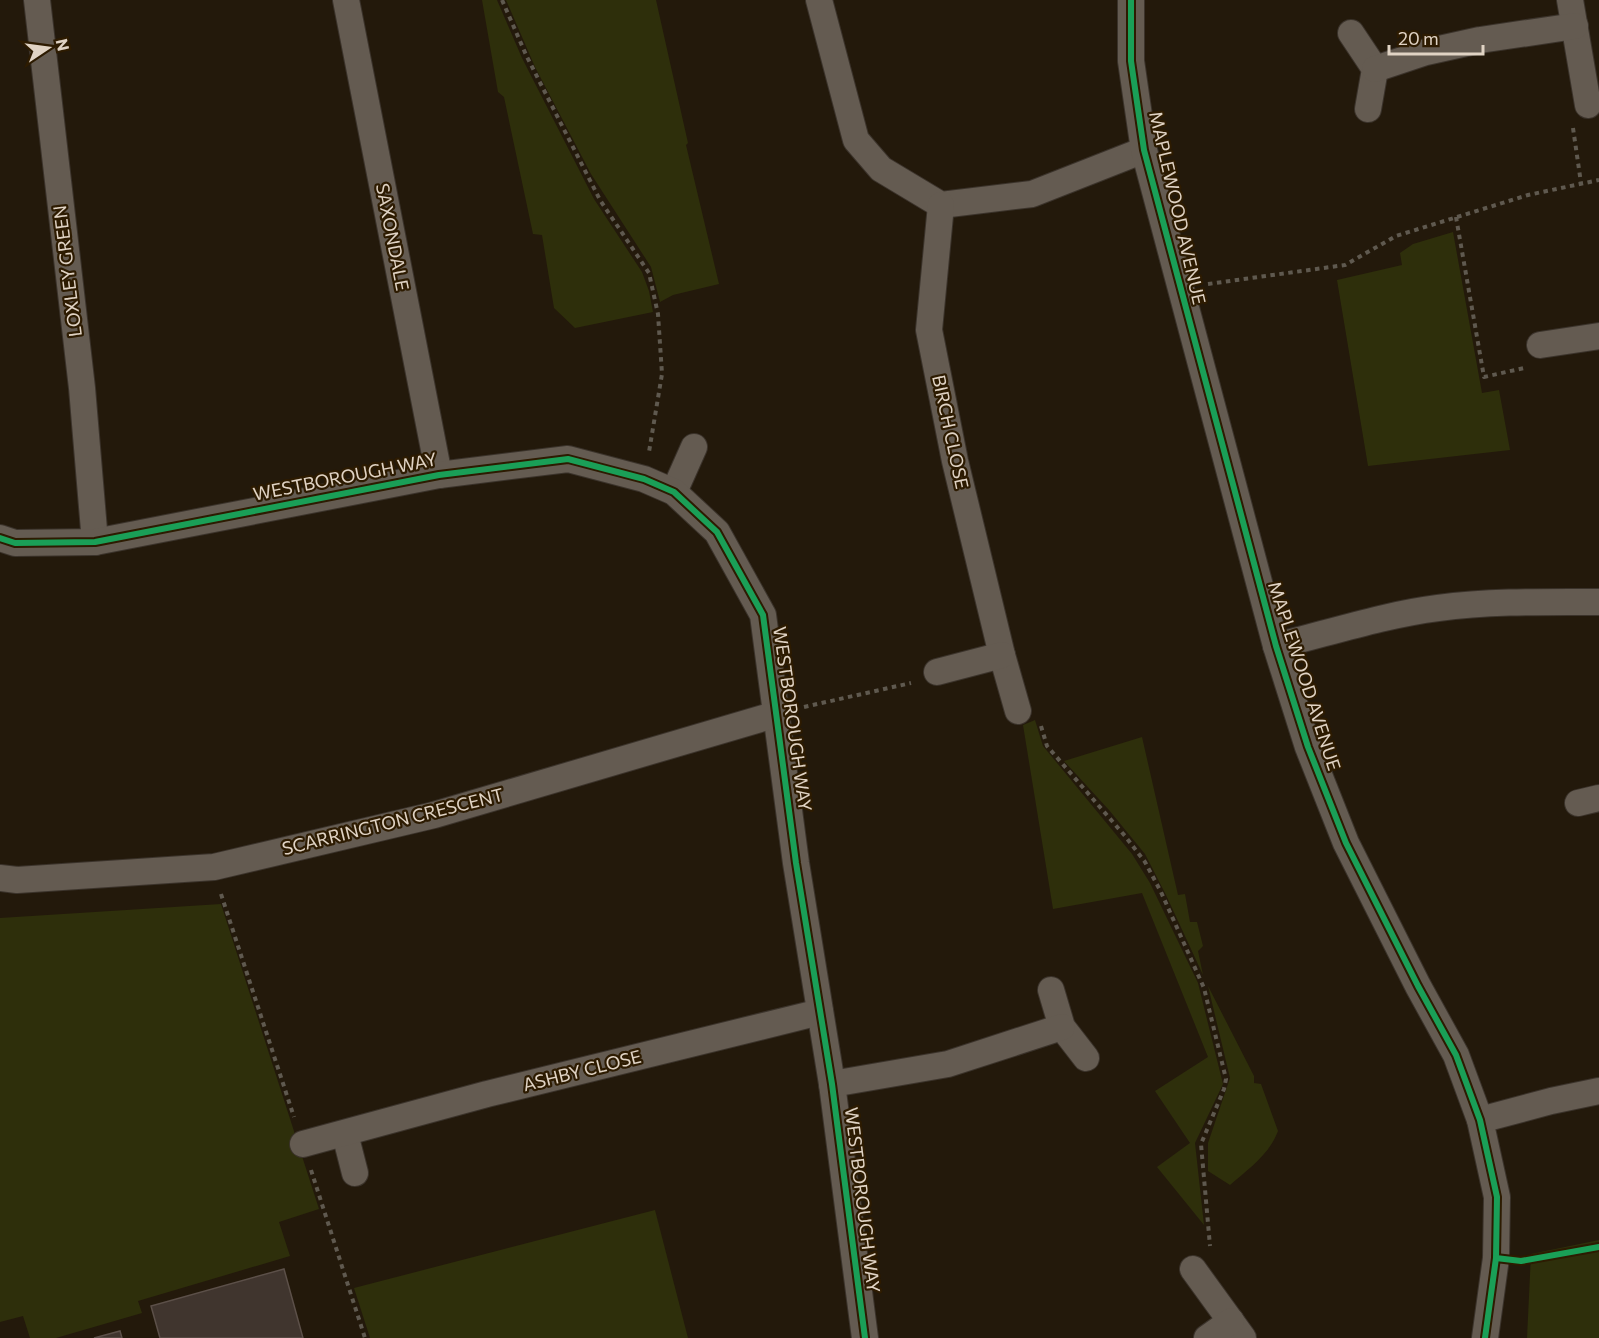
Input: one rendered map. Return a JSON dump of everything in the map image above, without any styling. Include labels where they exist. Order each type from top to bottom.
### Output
[{"type":"street","name":"LOXLEY GREEN","points":[[37,0],[82,388],[95,542]]},
{"type":"street","name":"SAXONDALE","points":[[345,0],[439,475]]},
{"type":"street","points":[[819,0],[856,140],[881,169],[941,205],[1032,194],[1144,150]]},
{"type":"street","name":"MAPLEWOOD AVENUE","points":[[1131,0],[1131,61],[1144,150],[1276,646],[1308,747],[1347,843],[1418,986],[1456,1055],[1480,1120],[1497,1197],[1496,1258],[1485,1338]]},
{"type":"street","points":[[1570,0],[1588,105]]},
{"type":"street","points":[[1375,69],[1426,52],[1469,42],[1575,26]]},
{"type":"street","points":[[1351,33],[1375,69],[1368,109]]},
{"type":"street","name":"BIRCH CLOSE","points":[[941,205],[929,330],[955,461],[1002,655],[1018,711]]},
{"type":"street","points":[[1540,345],[1599,336]]},
{"type":"street","points":[[674,492],[694,447]]},
{"type":"street","name":"WESTBOROUGH WAY","points":[[0,538],[15,543],[95,542],[439,475],[568,459],[644,479],[674,492],[717,532],[763,615],[796,863],[832,1084],[865,1338]]},
{"type":"street","points":[[1276,646],[1436,608],[1496,603],[1599,602]]},
{"type":"street","points":[[937,672],[1002,655]]},
{"type":"street","name":"SCARRINGTON CRESCENT","points":[[0,878],[17,880],[214,867],[434,815],[777,714]]},
{"type":"street","points":[[1052,990],[1062,1027],[1086,1058]]},
{"type":"street","name":"ASHBY CLOSE","points":[[303,1144],[487,1094],[820,1012]]},
{"type":"street","points":[[832,1084],[948,1064],[1062,1027]]},
{"type":"street","points":[[1480,1120],[1599,1091]]},
{"type":"street","points":[[345,1134],[355,1173]]},
{"type":"street","points":[[1193,1269],[1237,1330],[1207,1338]]},
{"type":"path","points":[[502,0],[526,57],[600,200],[649,273],[658,314],[662,374],[644,479]]},
{"type":"path","points":[[1581,183],[1571,115],[1588,105]]},
{"type":"path","points":[[1179,287],[1345,265],[1395,236],[1528,195],[1599,180]]},
{"type":"path","points":[[1456,217],[1484,377],[1531,366],[1540,345]]},
{"type":"path","points":[[777,714],[924,680],[937,672]]},
{"type":"path","points":[[1018,711],[1037,714],[1047,746],[1145,862],[1204,988],[1226,1079],[1201,1144],[1211,1258],[1193,1269]]},
{"type":"path","points":[[214,867],[365,1338]]},
{"type":"shaded area","points":[[482,0],[497,0],[522,58],[594,199],[642,272],[653,312],[575,328],[554,308],[542,235],[533,234],[504,97],[498,92]]},
{"type":"shaded area","points":[[506,0],[656,0],[688,143],[686,145],[719,284],[673,295],[660,302],[651,267],[591,174],[535,67]]},
{"type":"shaded area","points":[[1453,232],[1482,393],[1499,390],[1510,450],[1368,466],[1337,280],[1402,265],[1400,253],[1413,244]]},
{"type":"shaded area","points":[[1035,720],[1043,746],[1132,854],[1150,883],[1198,983],[1223,1084],[1195,1143],[1204,1225],[1157,1167],[1190,1143],[1155,1091],[1208,1057],[1142,893],[1053,909],[1023,725]]},
{"type":"shaded area","points":[[1142,737],[1178,895],[1185,894],[1190,922],[1197,922],[1203,946],[1198,951],[1203,975],[1145,854],[1064,761]]},
{"type":"shaded area","points":[[221,904],[319,1209],[279,1222],[290,1256],[138,1301],[142,1313],[56,1338],[30,1338],[23,1316],[0,1322],[0,918]]},
{"type":"shaded area","points":[[1208,986],[1254,1076],[1254,1083],[1261,1084],[1278,1131],[1264,1154],[1230,1185],[1208,1171],[1208,1143],[1230,1078]]},
{"type":"shaded area","points":[[655,1210],[688,1338],[370,1338],[354,1288]]},
{"type":"shaded area","points":[[1599,1240],[1599,1338],[1527,1338],[1531,1254]]},
{"type":"building","points":[[284,1269],[303,1338],[160,1338],[151,1306]]},
{"type":"building","points":[[120,1331],[122,1338],[94,1338]]},
{"type":"cycle path","points":[[1131,0],[1131,61],[1144,150],[1276,646],[1308,747],[1346,843],[1418,986],[1456,1055],[1480,1120],[1497,1197],[1496,1258],[1485,1338]]},
{"type":"cycle path","points":[[0,538],[15,543],[95,542],[439,475],[568,459],[644,479],[674,492],[717,532],[763,615],[796,863],[832,1084],[865,1338]]},
{"type":"cycle path","points":[[1496,1258],[1521,1261],[1599,1247]]}]
